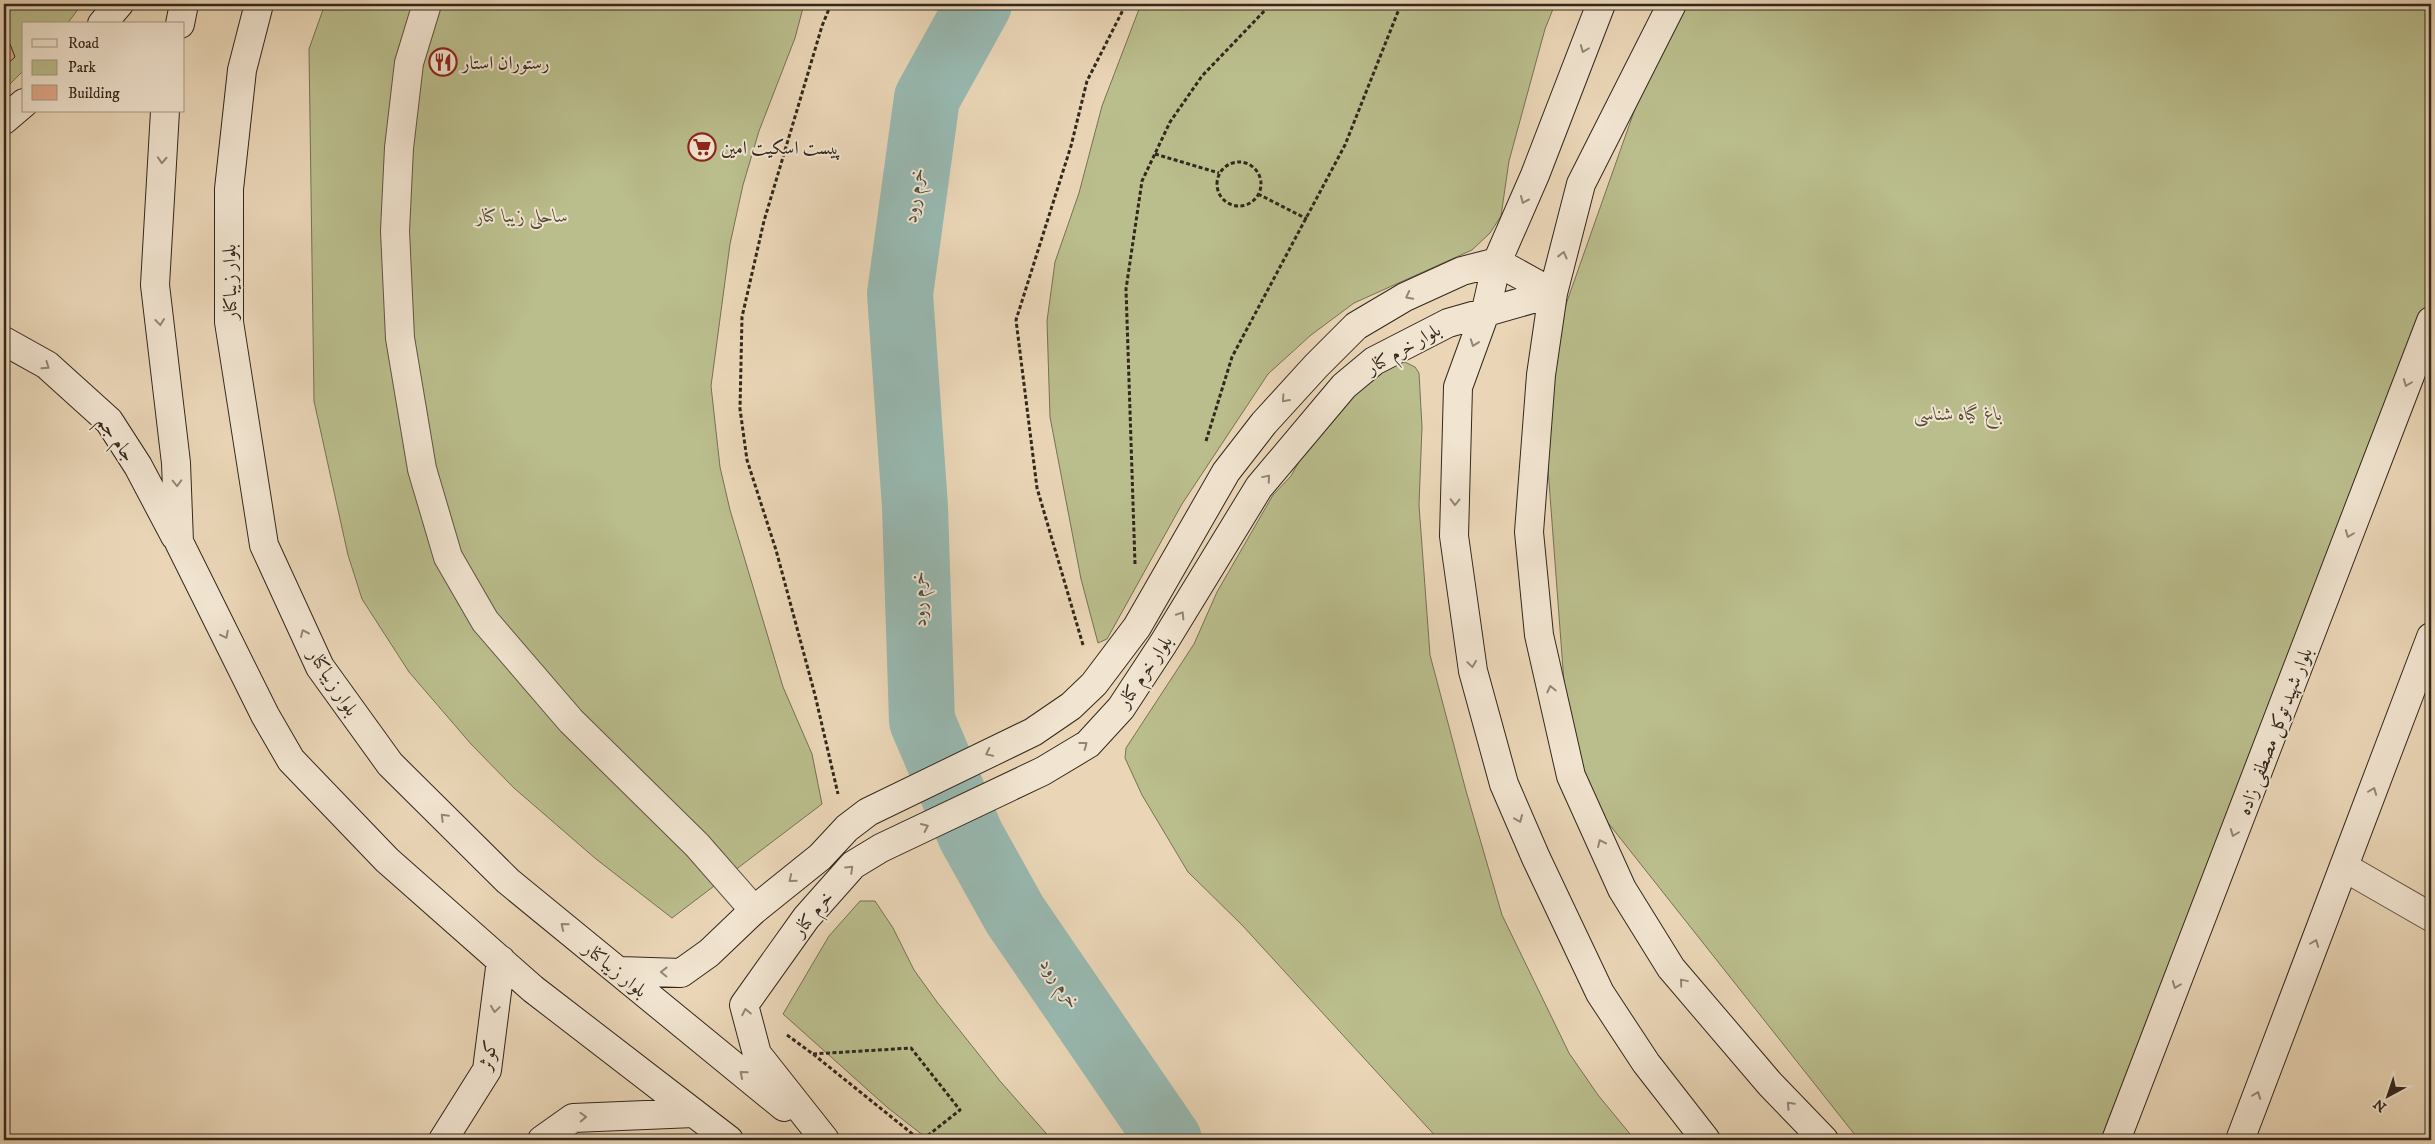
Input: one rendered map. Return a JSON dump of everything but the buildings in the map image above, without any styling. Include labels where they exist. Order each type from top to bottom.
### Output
[{"type":"main road","points":[[104,22],[118,4]]},
{"type":"main road","points":[[180,22],[184,4]]},
{"type":"main road","name":"بلوار زیباکنار","points":[[259,4],[242,70],[229,189],[229,322],[264,545],[320,667],[390,764],[508,881],[787,1110],[820,1140]]},
{"type":"main road","points":[[427,4],[409,63],[399,148],[395,231],[400,338],[422,469],[448,557],[485,621],[571,721],[696,845],[754,910]]},
{"type":"main road","points":[[1601,4],[1536,175],[1497,262],[1486,310],[1458,387],[1454,536],[1472,671],[1504,784],[1536,858],[1600,993],[1646,1063],[1706,1140]]},
{"type":"main road","points":[[1672,4],[1581,184],[1553,293],[1541,375],[1529,532],[1539,635],[1571,776],[1622,889],[1671,968],[1770,1084],[1824,1140]]},
{"type":"main road","points":[[4,120],[22,105]]},
{"type":"main road","points":[[165,112],[155,285],[176,463],[179,542],[265,715],[292,760],[387,860],[533,989],[729,1140]]},
{"type":"main road","points":[[1497,262],[1553,293]]},
{"type":"main road","name":"بلوار خرم کنار","points":[[857,820],[1032,732],[1071,706],[1094,684],[1137,627],[1226,472],[1264,423],[1316,366],[1356,326],[1405,297],[1462,271],[1497,262]]},
{"type":"main road","name":"بلوار خرم کنار","points":[[1044,771],[1088,744],[1121,708],[1163,644],[1259,487],[1344,386],[1374,361],[1448,323],[1486,310],[1553,293]]},
{"type":"main road","name":"بلوار شهید توکل مصطفی زاده","points":[[2116,1140],[2431,321]]},
{"type":"main road","name":"جام جم","points":[[4,341],[47,365],[109,420],[138,466],[179,542]]},
{"type":"main road","points":[[2240,1140],[2431,637]]},
{"type":"main road","name":"خرم کنار","points":[[744,1005],[806,918],[852,866],[881,848],[1044,771]]},
{"type":"main road","points":[[620,972],[681,973],[709,953],[754,910],[820,857],[857,820]]},
{"type":"main road","points":[[2344,867],[2431,918]]},
{"type":"main road","name":"کوثر","points":[[443,1140],[487,1070],[501,960]]},
{"type":"main road","points":[[744,1005],[757,1054],[825,1140]]},
{"type":"main road","points":[[542,1140],[573,1118],[694,1113]]},
{"type":"path","points":[[831,4],[822,26],[764,222],[742,317],[740,409],[746,460],[779,560],[815,695],[857,820]]},
{"type":"path","points":[[1094,684],[1037,488],[1016,320],[1071,146],[1087,81],[1126,4]]},
{"type":"path","points":[[1135,567],[1126,289],[1142,181],[1170,122],[1202,76],[1271,4]]},
{"type":"path","points":[[1206,444],[1232,357],[1345,145],[1401,4]]},
{"type":"path","points":[[1155,154],[1219,173]]},
{"type":"path","points":[[1235,162],[1253,167],[1259,176],[1261,186],[1258,194],[1251,202],[1242,206],[1232,205],[1224,200],[1218,192],[1216,183],[1219,173],[1226,166],[1235,162]]},
{"type":"path","points":[[1258,194],[1307,219]]},
{"type":"path","points":[[744,1005],[813,1054],[921,1140],[960,1110],[912,1048],[813,1054]]},
{"type":"green space","points":[[4,4],[82,4],[68,22],[22,22],[22,72],[4,90]]},
{"type":"green space","name":"ساحلی زیبا کنار","points":[[325,4],[804,4],[795,38],[759,131],[743,185],[730,244],[711,386],[720,467],[730,510],[783,687],[812,754],[822,804],[672,918],[596,859],[514,788],[471,744],[409,672],[362,599],[348,555],[314,401],[309,49]]},
{"type":"green space","points":[[1141,4],[1555,4],[1545,29],[1509,161],[1501,216],[1490,233],[1472,250],[1354,303],[1311,335],[1268,374],[1182,504],[1107,639],[1098,643],[1081,579],[1050,417],[1047,321],[1055,262],[1079,193],[1102,106]]},
{"type":"green space","name":"باغ گیاه شناسی","points":[[1672,4],[2431,4],[2431,314],[2116,1140],[1859,1140],[1571,776],[1541,375]]},
{"type":"green space","points":[[1405,362],[1415,367],[1419,373],[1422,427],[1419,505],[1430,655],[1466,791],[1502,915],[1569,1053],[1598,1095],[1635,1140],[1439,1140],[1242,925],[1188,872],[1142,795],[1125,758],[1126,748],[1194,644],[1217,592],[1273,495],[1291,476],[1301,458],[1365,381],[1398,363]]},
{"type":"green space","points":[[860,901],[875,901],[893,928],[914,970],[937,1002],[1000,1081],[1052,1140],[929,1140],[888,1108],[783,1014],[829,936]]},
{"type":"waterway","name":"خرم رود","points":[[979,4],[927,98],[900,294],[915,507],[922,721],[971,836],[1015,915],[1169,1140]]},
{"type":"place","name":"رستوران استار","points":[[443,62]]},
{"type":"place","name":"پیست اسکیت امین","points":[[702,147]]}]
